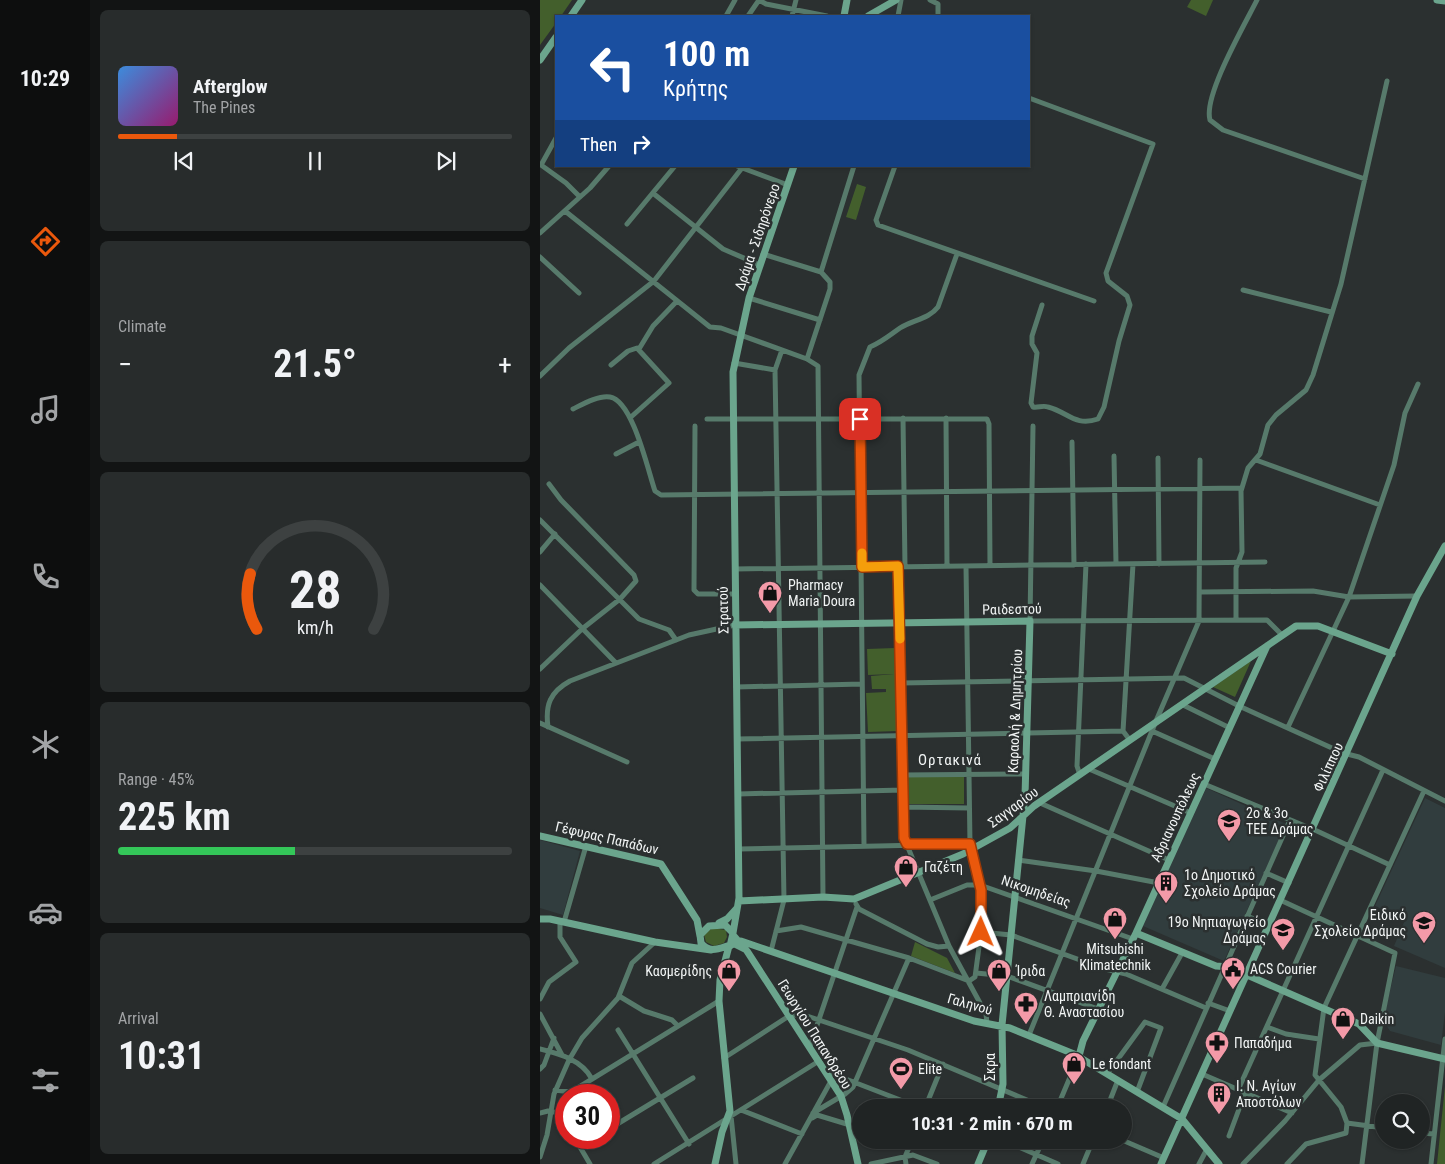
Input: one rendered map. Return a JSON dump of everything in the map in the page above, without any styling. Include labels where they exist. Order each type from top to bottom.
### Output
[{"type":"street","points":[[572,15],[582,0]]},
{"type":"street","points":[[727,15],[735,0]]},
{"type":"street","points":[[749,15],[759,0],[766,4],[822,15]]},
{"type":"street","points":[[792,15],[796,0]]},
{"type":"street","points":[[844,15],[847,0]]},
{"type":"street","points":[[870,15],[896,0]]},
{"type":"street","points":[[898,15],[901,0]]},
{"type":"street","points":[[930,0],[938,4],[938,15]]},
{"type":"street","points":[[1257,0],[1219,76],[1209,105],[1210,120],[1223,130],[1365,179]]},
{"type":"street","points":[[1438,0],[1445,1]]},
{"type":"street","points":[[540,60],[555,38]]},
{"type":"street","points":[[1236,620],[1238,563],[1242,552],[1240,494],[1248,468],[1256,460],[1269,423],[1310,385],[1342,279],[1387,81]]},
{"type":"street","points":[[1030,98],[1153,144],[1106,273],[1108,281],[1127,296],[1130,305],[1119,341],[1104,407],[1098,419],[1087,423],[1077,421],[1048,406],[1032,407],[1037,352],[1032,344],[1032,336],[1042,305]]},
{"type":"street","points":[[555,140],[541,165],[566,183],[580,197]]},
{"type":"street","points":[[540,233],[580,197],[607,167]]},
{"type":"street","points":[[627,224],[654,194],[674,167]]},
{"type":"street","points":[[540,376],[569,348],[586,338],[654,281],[740,167],[788,185]]},
{"type":"street","name":"Δράμα - Σιδηρόνερο","points":[[744,316],[794,167]]},
{"type":"street","points":[[821,272],[854,167]]},
{"type":"street","points":[[894,167],[876,220],[878,225],[1094,301]]},
{"type":"street","points":[[654,194],[723,249],[760,265]]},
{"type":"street","points":[[564,211],[710,327],[721,328],[817,364],[823,898]]},
{"type":"street","points":[[764,254],[821,272],[828,278],[831,286],[807,359]]},
{"type":"street","points":[[864,846],[859,375],[870,347],[884,341],[901,327],[933,313],[938,307],[957,254]]},
{"type":"street","points":[[540,257],[579,293]]},
{"type":"street","points":[[1243,290],[1331,312]]},
{"type":"street","points":[[749,298],[820,320]]},
{"type":"street","points":[[639,349],[653,326],[677,301]]},
{"type":"street","name":"Στρατού","points":[[733,934],[739,904],[739,849],[733,419],[734,364],[744,316]]},
{"type":"street","points":[[611,365],[628,351],[635,348],[639,349],[669,383],[631,418]]},
{"type":"street","points":[[771,951],[784,900],[775,370],[782,350]]},
{"type":"street","points":[[734,364],[775,370]]},
{"type":"street","points":[[1288,727],[1349,597],[1396,456],[1405,412],[1410,397],[1418,384]]},
{"type":"street","points":[[573,409],[610,397],[616,400],[631,418],[656,493],[664,495],[1200,487],[1242,488]]},
{"type":"street","points":[[903,418],[905,566]]},
{"type":"street","points":[[707,419],[946,418],[988,421],[990,566]]},
{"type":"street","points":[[946,418],[948,566]]},
{"type":"street","points":[[695,426],[695,593],[735,594]]},
{"type":"street","name":"Καραολή & Δημητρίου","points":[[1002,1025],[1023,817],[1032,565],[1032,426]]},
{"type":"street","points":[[616,454],[639,442]]},
{"type":"street","points":[[1072,442],[1074,564]]},
{"type":"street","points":[[1114,456],[1116,564]]},
{"type":"street","points":[[1158,458],[1159,564]]},
{"type":"street","points":[[1029,1035],[1156,721],[1200,621],[1200,460]]},
{"type":"street","points":[[1256,460],[1380,505]]},
{"type":"street","points":[[541,667],[582,629],[620,599],[636,581],[634,575],[561,500],[549,484]]},
{"type":"street","points":[[540,520],[639,619],[669,630],[676,640]]},
{"type":"street","points":[[540,552],[555,534]]},
{"type":"street","name":"Φιλίππου","points":[[1163,1161],[1417,596],[1433,564],[1445,546]]},
{"type":"street","points":[[735,569],[1265,562]]},
{"type":"street","points":[[1080,775],[1077,767],[1078,731],[1086,564]]},
{"type":"street","points":[[1129,739],[1123,730],[1133,564]]},
{"type":"street","points":[[898,566],[904,838],[949,946],[986,1014],[987,1024]]},
{"type":"street","points":[[966,566],[968,775],[971,847],[980,885],[981,932],[976,973],[973,979],[969,981]]},
{"type":"street","points":[[540,585],[615,662]]},
{"type":"street","points":[[1201,592],[1313,590],[1349,597],[1417,596]]},
{"type":"street","name":"Ραιδεστού","points":[[736,625],[1236,620],[1269,621],[1282,635]]},
{"type":"street","name":"Σαγγαρίου","points":[[739,904],[823,898],[854,899],[920,873],[1010,828],[1040,802],[1129,739],[1183,705],[1282,635],[1303,624],[1334,631],[1392,654]]},
{"type":"street","points":[[548,727],[546,708],[548,700],[561,686],[615,662],[676,640],[710,629],[736,625]]},
{"type":"street","name":"Αδριανουπόλεως","points":[[1061,1099],[1079,1056],[1083,1041],[1135,936],[1267,646]]},
{"type":"street","points":[[901,683],[1127,678],[1186,679],[1205,690],[1347,755],[1359,757],[1445,801]]},
{"type":"street","points":[[736,687],[862,684]]},
{"type":"street","points":[[1183,705],[1230,728]]},
{"type":"street","points":[[540,723],[627,762]]},
{"type":"street","points":[[737,739],[1123,730]]},
{"type":"street","points":[[1152,731],[1215,760]]},
{"type":"street","points":[[1089,768],[1191,812]]},
{"type":"street","points":[[1238,1090],[1383,770]]},
{"type":"street","points":[[903,775],[1025,774]]},
{"type":"street","points":[[1204,784],[1390,865]]},
{"type":"street","points":[[738,794],[903,790]]},
{"type":"street","points":[[1287,1164],[1306,1144],[1346,1133],[1347,1123],[1341,1107],[1315,1074],[1324,1008],[1424,791]]},
{"type":"street","points":[[1040,802],[1170,860]]},
{"type":"street","points":[[903,807],[970,808]]},
{"type":"street","points":[[1163,1107],[1290,820]]},
{"type":"street","name":"Γέφυρας Παπάδων","points":[[540,836],[661,864],[696,920],[700,937]]},
{"type":"street","points":[[739,849],[907,844],[971,847]]},
{"type":"street","points":[[540,999],[549,982],[576,962],[560,937],[562,921],[586,846]]},
{"type":"street","points":[[1018,860],[1096,871],[1158,883]]},
{"type":"street","points":[[1266,873],[1288,883]]},
{"type":"street","name":"Νικομηδείας","points":[[930,900],[967,885],[980,885],[1135,936],[1216,966],[1225,966],[1246,974],[1359,1024],[1377,1043]]},
{"type":"street","points":[[810,1046],[857,907],[854,899]]},
{"type":"street","points":[[1280,900],[1395,953],[1377,1043],[1362,1164]]},
{"type":"street","points":[[689,948],[700,937],[704,929],[728,919],[739,904]]},
{"type":"street","points":[[857,907],[927,944],[938,947],[949,946]]},
{"type":"street","points":[[1247,916],[1269,926]]},
{"type":"street","points":[[540,918],[689,948],[711,950],[738,945],[747,951]]},
{"type":"street","points":[[696,920],[703,925],[727,926],[733,934],[720,980],[719,1001],[730,1107],[729,1117],[736,1164]]},
{"type":"street","points":[[776,931],[800,927],[909,958],[969,981]]},
{"type":"street","points":[[981,932],[1011,935],[1207,1005],[1230,1011]]},
{"type":"street","name":"Γεωργίου Παπανδρέου","points":[[733,934],[741,941],[841,1096],[858,1164]]},
{"type":"street","points":[[700,937],[703,946],[711,950]]},
{"type":"street","name":"Γαληνού","points":[[741,941],[987,1024],[1002,1025],[1079,1056],[1182,1118],[1219,1164]]},
{"type":"street","points":[[558,1084],[582,1038],[619,996],[628,968],[638,956],[655,942]]},
{"type":"street","points":[[1162,989],[1182,953]]},
{"type":"street","points":[[813,1113],[848,1092],[856,1082],[909,958]]},
{"type":"street","points":[[976,973],[1007,976],[1098,1009]]},
{"type":"street","points":[[619,996],[644,1011],[672,1020],[678,1026]]},
{"type":"street","points":[[584,1084],[719,1001]]},
{"type":"street","points":[[540,1014],[562,1055]]},
{"type":"street","points":[[724,1058],[789,1016],[798,1014],[875,1038],[943,1064],[1025,1099]]},
{"type":"street","points":[[1108,1074],[1145,1022],[1161,1028],[1137,1092]]},
{"type":"street","name":"Σκρα","points":[[1000,1099],[1002,1089],[1002,1025]]},
{"type":"street","points":[[1267,1027],[1286,1034],[1319,1039]]},
{"type":"street","points":[[618,1030],[689,1144]]},
{"type":"street","points":[[540,1069],[544,1065],[554,1038]]},
{"type":"street","points":[[1431,1164],[1445,1039]]},
{"type":"street","points":[[1243,1164],[1292,1114],[1319,1080],[1360,1045],[1377,1043],[1444,1059]]},
{"type":"street","points":[[540,1049],[562,1055],[584,1067],[592,1079]]},
{"type":"street","points":[[654,1164],[689,1144],[819,1061]]},
{"type":"street","points":[[929,1099],[943,1064]]},
{"type":"street","points":[[825,1071],[898,1099]]},
{"type":"street","points":[[1202,1074],[1292,1114]]},
{"type":"street","points":[[620,1122],[693,1078]]},
{"type":"street","points":[[1111,1099],[1118,1080]]},
{"type":"street","points":[[785,1164],[832,1081]]},
{"type":"street","points":[[540,1157],[547,1135],[555,1090]]},
{"type":"street","points":[[1229,1136],[1245,1093]]},
{"type":"street","points":[[741,1110],[802,1134]]},
{"type":"street","points":[[540,1113],[555,1112]]},
{"type":"street","points":[[809,1120],[817,1115],[850,1126]]},
{"type":"street","points":[[716,1164],[722,1132],[729,1117]]},
{"type":"street","points":[[1347,1123],[1375,1127]]},
{"type":"street","points":[[1430,1134],[1434,1134]]},
{"type":"street","points":[[1132,1145],[1163,1161]]},
{"type":"street","points":[[581,1149],[590,1164]]},
{"type":"street","points":[[906,1164],[905,1157],[908,1149]]},
{"type":"street","points":[[978,1164],[984,1149]]},
{"type":"street","points":[[1023,1149],[1058,1164]]},
{"type":"street","points":[[1032,1164],[1039,1149]]},
{"type":"street","points":[[1083,1164],[1089,1149]]},
{"type":"street","points":[[1199,1164],[1207,1149]]},
{"type":"street","points":[[871,1164],[916,1156],[937,1164]]},
{"type":"shaded area","points":[[1206,788],[1286,824],[1224,961],[1143,926]]},
{"type":"shaded area","points":[[1425,798],[1445,808],[1445,968],[1394,946],[1405,920],[1375,906]]},
{"type":"shaded area","points":[[540,840],[580,851],[563,915],[540,908]]},
{"type":"shaded area","points":[[1396,966],[1445,978],[1445,1012],[1441,1045],[1390,1031],[1383,1020]]},
{"type":"green space","points":[[540,0],[572,0],[562,15],[555,15],[555,24],[540,45]]},
{"type":"green space","points":[[1191,0],[1213,0],[1206,16],[1187,7]]},
{"type":"green space","points":[[857,184],[866,187],[856,220],[846,217]]},
{"type":"green space","points":[[895,648],[898,731],[868,732],[866,693],[886,692],[886,689],[872,689],[871,676],[894,674],[868,675],[867,649]]},
{"type":"green space","points":[[1251,661],[1235,697],[1213,687]]},
{"type":"green space","points":[[907,777],[964,777],[964,804],[907,804]]},
{"type":"green space","points":[[712,928],[726,930],[727,937],[724,943],[714,946],[706,942],[704,935]]},
{"type":"green space","points":[[915,942],[947,958],[955,973],[911,956]]},
{"type":"green space","points":[[1445,1086],[1445,1164],[1437,1164]]},
{"type":"slow traffic","points":[[862,553],[862,567],[898,566],[900,639]]},
{"type":"place","name":"Pharmacy Maria Doura","points":[[770,614]]},
{"type":"place","name":"2ο & 3ο ΤΕΕ Δράμας","points":[[1229,842]]},
{"type":"place","name":"Γαζέτη","points":[[906,888]]},
{"type":"place","name":"1ο Δημοτικό Σχολείο Δράμας","points":[[1166,904]]},
{"type":"place","name":"Mitsubishi Klimatechnik","points":[[1115,940]]},
{"type":"place","name":"Ειδικό Σχολείο Δράμας","points":[[1424,944]]},
{"type":"place","name":"19ο Νηπιαγωγείο Δράμας","points":[[1283,951]]},
{"type":"place","name":"ACS Courier","points":[[1233,990]]},
{"type":"place","name":"Κασμερίδης","points":[[729,992]]},
{"type":"place","name":"Ίριδα","points":[[999,992]]},
{"type":"place","name":"Λαμπριανίδη Θ. Αναστασίου","points":[[1026,1025]]},
{"type":"place","name":"Daikin","points":[[1343,1040]]},
{"type":"place","name":"Παπαδήμα","points":[[1217,1064]]},
{"type":"place","name":"Le fondant","points":[[1074,1085]]},
{"type":"place","name":"Elite","points":[[901,1090]]},
{"type":"place","name":"Ι. Ν. Αγίων Αποστόλων","points":[[1219,1115]]},
{"type":"district","name":"Ορτακινά","points":[[950,760]]},
{"type":"route","points":[[860,419],[862,567],[898,566],[904,838],[907,844],[970,844],[981,890],[981,932]]}]
